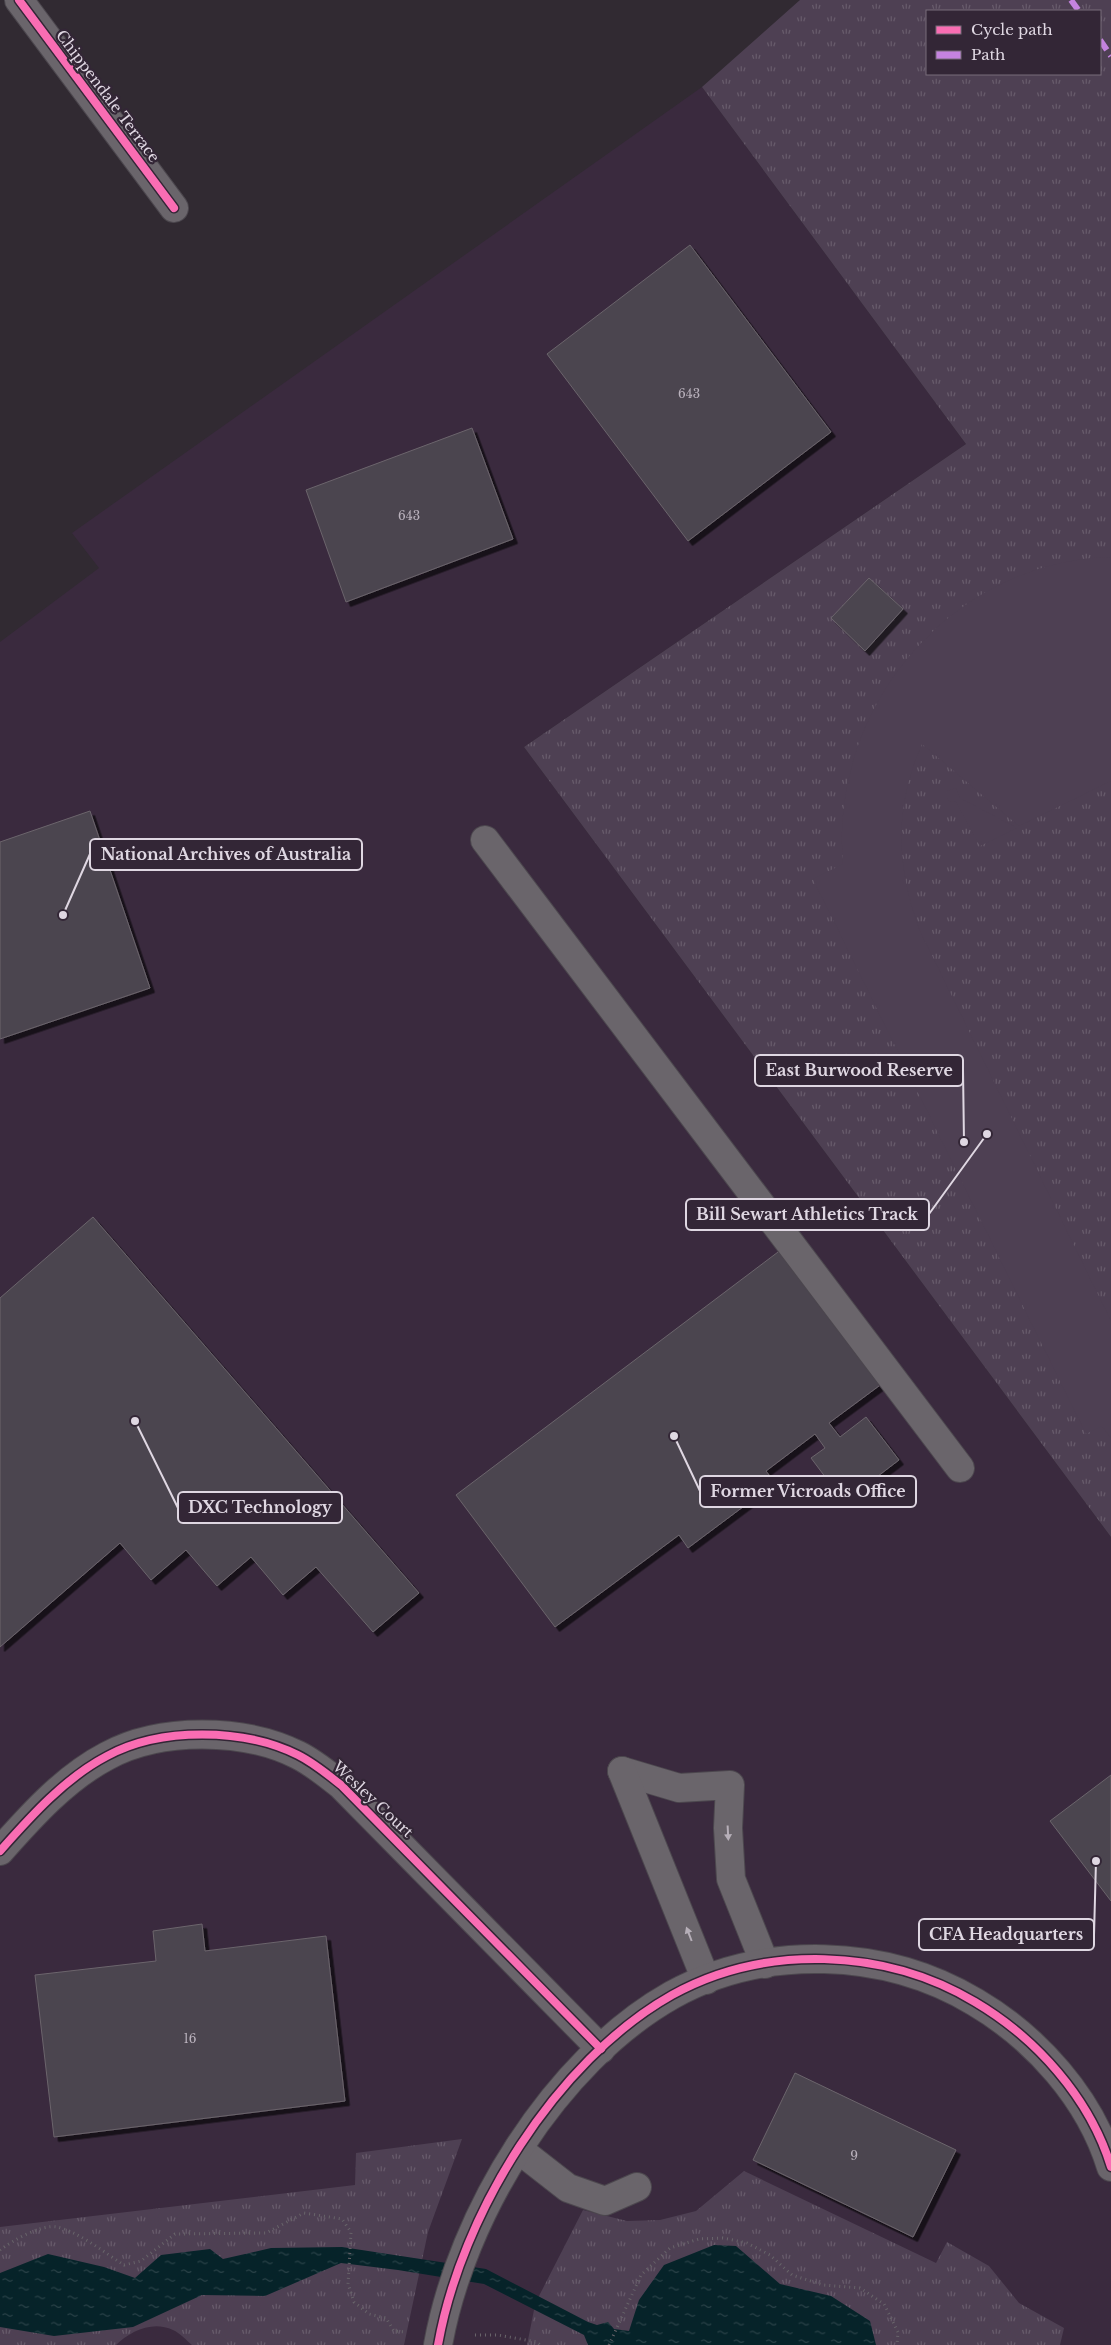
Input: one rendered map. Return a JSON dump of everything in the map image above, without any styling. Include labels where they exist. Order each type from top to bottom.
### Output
[{"type":"street","name":"Chippendale Terrace","points":[[19,0],[174,208]]},
{"type":"street","points":[[485,840],[960,1468]]},
{"type":"street","name":"Wesley Court","points":[[0,1851],[51,1797],[108,1756],[164,1736],[215,1735],[269,1745],[296,1754],[318,1766],[341,1785],[399,1842],[600,2050]]},
{"type":"street","points":[[706,1980],[622,1770],[679,1788],[730,1785],[728,1828],[732,1880],[765,1964]]},
{"type":"street","points":[[439,2340],[461,2261],[486,2202],[518,2149],[568,2084],[600,2050],[644,2013],[673,1995],[706,1980],[743,1968],[808,1959],[874,1963],[902,1970],[948,1987],[976,2002],[1016,2030],[1064,2080],[1097,2133],[1111,2167]]},
{"type":"street","points":[[518,2149],[568,2188],[605,2200],[637,2187]]},
{"type":"path","points":[[0,2250],[20,2235],[55,2226],[90,2242],[124,2265],[141,2261],[175,2234],[266,2233],[304,2213],[342,2219],[351,2232],[348,2284]]},
{"type":"path","points":[[610,2345],[640,2275],[670,2248],[699,2239],[723,2238],[747,2243],[770,2255],[792,2275],[823,2285],[860,2288],[884,2304],[898,2332],[897,2345]]},
{"type":"shaded area","points":[[702,87],[966,444],[524,747],[1111,1537],[1111,2345],[0,2345],[0,642],[99,568],[72,533]]},
{"type":"green space","points":[[800,0],[1111,0],[1111,1537],[524,747],[966,444],[702,87]]},
{"type":"green space","points":[[1111,557],[1111,781],[1019,826],[922,744],[906,791],[902,837],[906,883],[920,931],[1111,1321],[1111,1438],[1102,1426],[1086,1434],[813,879],[843,864],[844,806],[856,751],[879,699],[912,654],[952,615],[1000,585],[1053,565]]},
{"type":"green space","points":[[956,788],[960,798],[1017,828],[980,846],[956,802],[949,801],[947,798],[947,791]]},
{"type":"green space","points":[[462,2139],[428,2232],[404,2345],[192,2345],[176,2331],[158,2326],[135,2331],[116,2345],[0,2345],[0,2227],[355,2185],[356,2153]]},
{"type":"green space","points":[[744,2171],[936,2263],[947,2242],[989,2266],[1019,2303],[1064,2328],[1060,2345],[527,2345],[534,2310],[539,2296],[583,2210],[627,2221],[660,2220],[696,2211]]},
{"type":"water","points":[[714,2245],[736,2246],[780,2284],[831,2296],[870,2321],[876,2345],[588,2345],[584,2335],[484,2284],[341,2263],[265,2296],[202,2295],[133,2327],[54,2336],[0,2327],[0,2273],[48,2254],[104,2267],[135,2278],[161,2255],[210,2249],[223,2259],[271,2248],[342,2247],[486,2269],[588,2322],[597,2325],[608,2322],[614,2329],[629,2331],[639,2300],[664,2265]]},
{"type":"building","points":[[690,245],[831,432],[688,541],[547,354]]},
{"type":"building","points":[[472,428],[513,539],[346,602],[306,490]]},
{"type":"building","points":[[869,578],[903,609],[865,651],[831,618]]},
{"type":"building","points":[[90,811],[150,988],[0,1039],[0,842]]},
{"type":"building","points":[[93,1217],[419,1593],[373,1632],[316,1567],[283,1595],[251,1557],[217,1586],[186,1550],[151,1580],[120,1543],[0,1647],[0,1298]]},
{"type":"building","points":[[786,1246],[887,1380],[829,1423],[840,1437],[866,1417],[899,1460],[844,1502],[811,1458],[825,1448],[815,1434],[766,1471],[775,1483],[688,1548],[679,1535],[555,1627],[456,1495]]},
{"type":"building","points":[[1111,1775],[1111,1901],[1050,1821]]},
{"type":"building","points":[[202,1924],[205,1951],[326,1936],[345,2101],[54,2137],[35,1975],[156,1961],[153,1931]]},
{"type":"building","points":[[795,2073],[956,2150],[913,2237],[753,2160]]},
{"type":"marked path","points":[[1071,0],[1078,10]]},
{"type":"marked path","points":[[1101,41],[1111,56]]},
{"type":"cycle path","points":[[19,0],[174,208]]},
{"type":"cycle path","points":[[0,1851],[36,1811],[63,1786],[92,1765],[128,1747],[152,1740],[202,1734],[253,1740],[276,1746],[310,1762],[341,1785],[601,2049]]},
{"type":"cycle path","points":[[438,2345],[450,2295],[468,2245],[491,2195],[520,2146],[553,2100],[589,2059],[629,2024],[672,1995],[708,1978],[746,1967],[785,1961],[824,1959],[864,1963],[903,1971],[940,1984],[975,2002],[1019,2033],[1058,2072],[1075,2094],[1089,2117],[1102,2142],[1111,2167]]},
{"type":"place","name":"National Archives of Australia","points":[[63,915]]},
{"type":"place","name":"Bill Sewart Athletics Track","points":[[987,1134]]},
{"type":"place","name":"East Burwood Reserve","points":[[964,1142]]},
{"type":"place","name":"DXC Technology","points":[[135,1421]]},
{"type":"place","name":"Former Vicroads Office","points":[[674,1436]]},
{"type":"place","name":"CFA Headquarters","points":[[1096,1861]]}]
